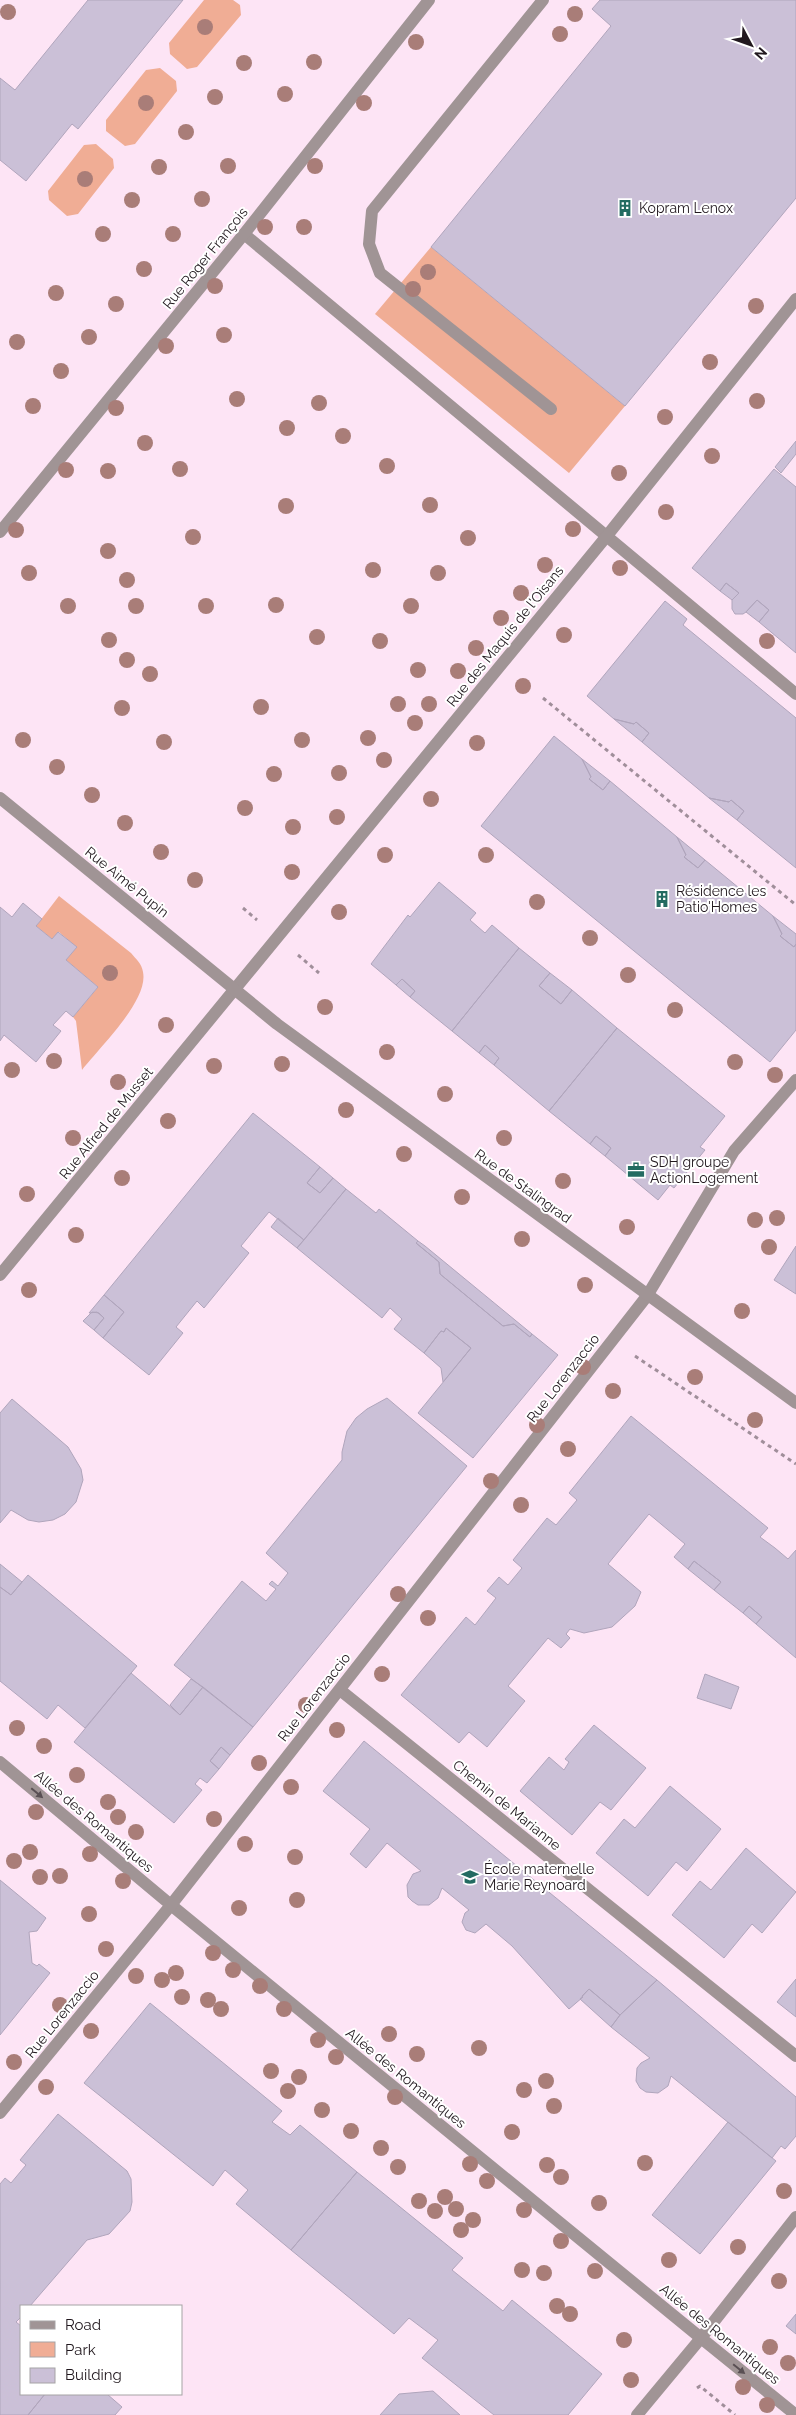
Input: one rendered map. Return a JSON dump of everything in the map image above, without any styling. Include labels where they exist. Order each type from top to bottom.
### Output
[{"type":"street","name":"Rue Roger François","points":[[0,532],[244,234],[429,0]]},
{"type":"street","points":[[543,0],[372,211],[369,244],[380,272],[551,409]]},
{"type":"street","points":[[244,234],[796,694]]},
{"type":"street","name":"Rue des Maquis de l'Oisans","points":[[234,990],[606,537],[796,300]]},
{"type":"street","name":"Rue Aimé Pupin","points":[[0,798],[234,990]]},
{"type":"street","name":"Rue Alfred de Musset","points":[[0,1275],[234,990]]},
{"type":"street","name":"Rue de Stalingrad","points":[[234,990],[277,1024],[647,1296],[796,1403]]},
{"type":"street","name":"Rue Lorenzaccio","points":[[0,2113],[171,1905],[647,1296],[734,1150],[796,1080]]},
{"type":"street","name":"Chemin de Marianne","points":[[340,1690],[796,2056]]},
{"type":"street","name":"Allée des Romantiques","points":[[0,1762],[171,1905],[796,2415]]},
{"type":"street","points":[[637,2415],[701,2338],[796,2217]]},
{"type":"path","points":[[543,698],[796,905]]},
{"type":"path","points":[[612,1341],[796,1464]]},
{"type":"path","points":[[664,2383],[681,2395],[700,2386],[735,2415]]},
{"type":"green space","points":[[204,0],[233,0],[240,5],[241,15],[197,67],[187,69],[170,54],[169,43]]},
{"type":"green space","points":[[160,68],[176,81],[177,91],[135,144],[125,146],[106,131],[106,120],[146,70]]},
{"type":"green space","points":[[96,144],[113,159],[114,168],[78,214],[67,216],[49,200],[48,191],[84,145]]},
{"type":"green space","points":[[431,247],[625,406],[569,473],[375,314]]},
{"type":"green space","points":[[59,896],[131,953],[140,964],[143,972],[143,983],[131,1010],[82,1070],[76,1021],[73,1017],[98,987],[66,960],[76,947],[59,932],[52,939],[36,926]]},
{"type":"building","points":[[88,0],[183,0],[78,129],[72,124],[26,181],[0,160],[0,78],[15,90]]},
{"type":"building","name":"Kopram Lenox","points":[[600,0],[796,0],[796,198],[625,406],[431,247],[611,26],[592,9]]},
{"type":"building","points":[[796,441],[796,454],[781,473],[775,467]]},
{"type":"building","points":[[774,469],[796,487],[796,653],[759,622],[769,610],[757,600],[743,614],[735,614],[732,609],[732,600],[739,593],[726,583],[720,591],[692,568]]},
{"type":"building","points":[[726,583],[739,593],[732,600],[720,591]]},
{"type":"building","points":[[757,600],[769,610],[759,622],[746,612]]},
{"type":"building","name":"Résidence les Patio'Homes","points":[[665,601],[687,619],[683,625],[796,718],[796,868],[737,820],[744,811],[731,800],[729,802],[709,798],[642,742],[649,733],[636,722],[634,724],[614,719],[587,696]]},
{"type":"building","points":[[614,719],[634,724],[636,722],[649,733],[642,742]]},
{"type":"building","name":"Résidence les Patio'Homes","points":[[554,736],[582,759],[591,777],[589,779],[603,790],[610,781],[677,837],[686,855],[684,857],[698,868],[705,860],[773,916],[782,934],[780,936],[794,947],[796,944],[796,1030],[770,1062],[481,826]]},
{"type":"building","points":[[582,759],[610,781],[603,790],[589,779],[591,777]]},
{"type":"building","points":[[709,798],[729,802],[731,800],[744,811],[737,820]]},
{"type":"building","points":[[677,837],[705,860],[698,868],[684,857],[686,855]]},
{"type":"building","points":[[439,882],[476,913],[470,920],[485,933],[492,925],[519,948],[452,1031],[410,997],[415,991],[402,979],[396,985],[371,964],[408,915],[410,917]]},
{"type":"building","points":[[23,903],[42,919],[36,926],[52,939],[58,932],[77,947],[66,960],[98,987],[73,1017],[66,1011],[53,1025],[61,1031],[36,1062],[4,1035],[0,1041],[0,907],[12,917]]},
{"type":"building","points":[[773,916],[796,934],[796,944],[794,947],[780,936],[782,934]]},
{"type":"building","points":[[519,948],[550,973],[539,986],[561,1004],[572,990],[617,1028],[549,1111],[494,1065],[499,1058],[485,1045],[479,1053],[452,1031]]},
{"type":"building","points":[[550,973],[572,990],[561,1004],[539,986]]},
{"type":"building","points":[[402,979],[415,991],[410,997],[396,985]]},
{"type":"building","points":[[617,1028],[725,1116],[700,1147],[705,1150],[674,1188],[670,1185],[658,1200],[605,1156],[611,1148],[604,1142],[596,1136],[590,1144],[549,1111]]},
{"type":"building","points":[[485,1045],[499,1058],[494,1065],[479,1053]]},
{"type":"building","points":[[253,1113],[320,1167],[307,1183],[320,1193],[333,1178],[346,1189],[304,1240],[269,1212],[241,1246],[249,1253],[204,1308],[197,1301],[176,1327],[183,1333],[149,1375],[103,1338],[124,1312],[104,1295]]},
{"type":"building","points":[[596,1136],[611,1148],[605,1156],[590,1144]]},
{"type":"building","points":[[320,1167],[333,1178],[320,1193],[307,1183]]},
{"type":"building","points":[[346,1189],[376,1213],[379,1209],[418,1241],[416,1243],[439,1262],[440,1274],[503,1326],[514,1324],[530,1337],[532,1334],[558,1355],[473,1458],[418,1413],[471,1348],[446,1328],[444,1332],[441,1331],[424,1353],[394,1329],[402,1319],[390,1308],[382,1318],[297,1248]]},
{"type":"building","points":[[278,1218],[304,1240],[297,1248],[271,1227]]},
{"type":"building","points":[[418,1241],[532,1334],[530,1337],[514,1324],[503,1326],[440,1274],[439,1262],[416,1243]]},
{"type":"building","points":[[796,1246],[796,1294],[774,1280]]},
{"type":"building","points":[[104,1295],[124,1312],[103,1338],[94,1330],[104,1318],[97,1312],[89,1313]]},
{"type":"building","points":[[92,1312],[99,1313],[104,1318],[94,1330],[83,1321]]},
{"type":"building","points":[[446,1328],[471,1348],[443,1382],[441,1368],[424,1353],[441,1331],[444,1332]]},
{"type":"building","points":[[387,1398],[467,1466],[253,1727],[174,1665],[242,1581],[266,1601],[276,1589],[269,1584],[272,1581],[278,1586],[288,1573],[266,1553],[342,1460],[347,1431],[356,1418],[367,1409]]},
{"type":"building","points":[[12,1399],[68,1447],[81,1469],[83,1480],[76,1502],[65,1514],[53,1520],[39,1522],[28,1520],[11,1510],[0,1523],[0,1413]]},
{"type":"building","points":[[631,1416],[768,1528],[760,1537],[788,1559],[796,1550],[796,1658],[756,1624],[762,1617],[749,1606],[743,1613],[714,1590],[721,1582],[694,1561],[688,1569],[674,1557],[685,1544],[649,1514],[608,1564],[641,1592],[635,1606],[612,1627],[584,1633],[570,1629],[566,1634],[570,1638],[561,1648],[548,1638],[508,1686],[525,1701],[487,1747],[469,1732],[459,1743],[401,1695],[466,1617],[475,1625],[496,1598],[487,1591],[499,1577],[508,1585],[522,1568],[513,1560],[547,1518],[556,1525],[577,1500],[569,1493]]},
{"type":"building","points":[[694,1561],[721,1582],[714,1590],[688,1569]]},
{"type":"building","points":[[0,1564],[22,1582],[11,1595],[0,1587]]},
{"type":"building","points":[[28,1575],[137,1666],[85,1728],[58,1705],[47,1719],[0,1681],[0,1587],[11,1595]]},
{"type":"building","points":[[749,1606],[762,1617],[756,1624],[743,1613]]},
{"type":"building","points":[[131,1673],[180,1715],[203,1687],[253,1727],[230,1755],[221,1747],[210,1761],[219,1769],[207,1783],[200,1778],[195,1784],[202,1790],[174,1823],[74,1742]]},
{"type":"building","points":[[705,1674],[739,1687],[731,1709],[697,1698]]},
{"type":"building","points":[[191,1679],[203,1687],[180,1715],[170,1705]]},
{"type":"building","points":[[594,1725],[646,1768],[611,1810],[600,1802],[572,1835],[520,1791],[549,1757],[564,1770],[569,1762],[565,1759]]},
{"type":"building","name":"École maternelle Marie Reynoard","points":[[364,1741],[657,1980],[620,2015],[589,1989],[569,2009],[512,1946],[486,1924],[475,1933],[466,1930],[462,1922],[465,1913],[469,1910],[442,1888],[438,1898],[429,1905],[418,1905],[412,1901],[408,1897],[407,1885],[413,1874],[421,1871],[387,1843],[366,1868],[350,1854],[370,1829],[323,1791]]},
{"type":"building","points":[[221,1747],[230,1755],[219,1769],[210,1761]]},
{"type":"building","points":[[670,1786],[721,1829],[687,1871],[676,1862],[648,1896],[596,1853],[624,1819],[635,1828]]},
{"type":"building","points":[[746,1848],[796,1892],[762,1933],[752,1924],[724,1958],[672,1915],[700,1881],[711,1890]]},
{"type":"building","points":[[0,1880],[46,1918],[37,1931],[29,1932],[32,1963],[37,1966],[39,1964],[50,1973],[0,2035]]},
{"type":"building","points":[[796,1979],[796,2017],[777,2002]]},
{"type":"building","points":[[657,1980],[796,2097],[796,2136],[785,2149],[781,2146],[772,2158],[671,2076],[668,2086],[658,2093],[646,2092],[640,2088],[636,2081],[637,2068],[641,2063],[650,2058],[611,2027],[620,2015]]},
{"type":"building","points":[[589,1989],[620,2015],[611,2027],[580,1999]]},
{"type":"building","points":[[150,2003],[282,2111],[272,2122],[290,2135],[300,2125],[357,2172],[291,2250],[236,2204],[248,2190],[225,2170],[213,2186],[84,2083]]},
{"type":"building","points":[[58,2114],[127,2171],[131,2179],[132,2202],[130,2211],[109,2234],[87,2240],[31,2305],[20,2305],[20,2318],[16,2322],[20,2325],[20,2395],[44,2395],[28,2415],[0,2415],[0,2184],[5,2178],[11,2183],[26,2165],[20,2160]]},
{"type":"building","points":[[728,2122],[776,2161],[700,2254],[652,2215]]},
{"type":"building","points":[[357,2172],[463,2258],[452,2270],[503,2311],[512,2300],[602,2374],[568,2415],[494,2415],[422,2358],[438,2340],[409,2318],[394,2334],[291,2250]]},
{"type":"building","points":[[796,2314],[796,2334],[786,2326]]},
{"type":"building","points":[[433,2391],[460,2415],[380,2415],[399,2394]]},
{"type":"building","points":[[44,2395],[108,2395],[122,2407],[115,2415],[28,2415]]},
{"type":"place","name":"Kopram Lenox","points":[[625,208]]},
{"type":"place","name":"Résidence les Patio'Homes","points":[[662,899]]},
{"type":"place","name":"SDH groupe ActionLogement","points":[[636,1170]]},
{"type":"place","name":"École maternelle Marie Reynoard","points":[[470,1877]]}]
